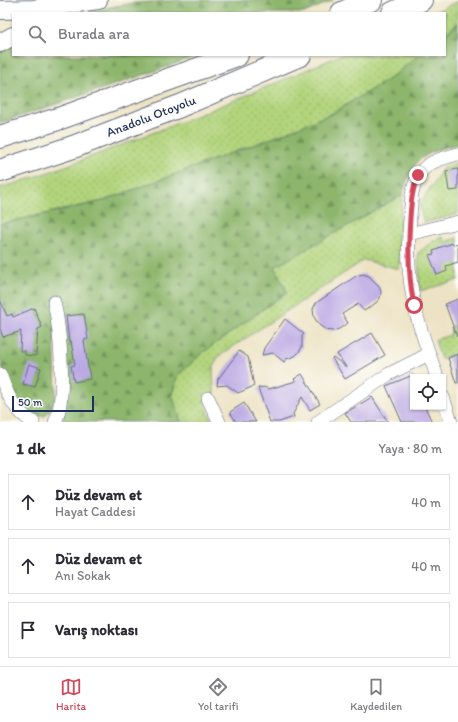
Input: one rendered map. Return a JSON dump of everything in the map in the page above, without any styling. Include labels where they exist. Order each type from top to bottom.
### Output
[{"type":"highway","points":[[344,12],[371,0]]},
{"type":"highway","points":[[396,12],[421,0]]},
{"type":"highway","name":"Anadolu Otoyolu","points":[[0,137],[66,116],[234,56]]},
{"type":"highway","name":"Anadolu Otoyolu","points":[[0,171],[73,147],[180,106],[298,56]]},
{"type":"main road","points":[[0,10],[61,9],[87,1]]},
{"type":"main road","points":[[0,43],[12,37]]},
{"type":"street","points":[[436,374],[411,291],[408,260],[408,234],[412,194],[418,175],[422,169],[439,160],[458,154]]},
{"type":"street","points":[[408,234],[458,222]]},
{"type":"street","points":[[54,302],[59,328],[61,382],[59,411],[55,422]]},
{"type":"street","points":[[318,422],[334,418],[389,374],[429,354]]},
{"type":"street","points":[[0,374],[12,404],[26,418],[33,422]]},
{"type":"street","points":[[208,398],[219,422]]},
{"type":"street","points":[[446,406],[451,422]]},
{"type":"green space","points":[[179,0],[334,0],[306,12],[93,12],[110,7],[135,3]]},
{"type":"green space","points":[[458,1],[458,23],[446,33],[446,12],[435,12]]},
{"type":"green space","points":[[458,23],[458,144],[424,156],[414,166],[402,195],[275,267],[287,292],[201,354],[177,376],[172,395],[181,422],[63,422],[65,385],[54,327],[56,396],[52,407],[45,416],[29,414],[13,399],[0,361],[0,224],[103,201],[280,135],[333,113],[392,77],[418,56],[446,56],[446,33]]},
{"type":"green space","points":[[12,46],[12,56],[195,56],[0,123],[0,52]]},
{"type":"green space","points":[[339,56],[418,56],[392,77],[333,113],[280,135],[103,201],[0,224],[0,188],[33,178],[236,100]]},
{"type":"green space","points":[[458,163],[458,214],[424,223],[419,205],[444,167]]},
{"type":"green space","points":[[402,195],[399,269],[364,260],[218,357],[213,368],[214,394],[204,400],[212,422],[181,422],[172,395],[177,376],[201,354],[287,292],[274,267]]},
{"type":"green space","points":[[443,237],[445,242],[458,238],[458,280],[420,291],[418,253],[434,240]]},
{"type":"green space","points":[[458,324],[458,353],[441,359],[435,340],[450,335],[452,326]]},
{"type":"building","points":[[458,169],[458,190],[449,191],[446,171]]},
{"type":"building","points":[[453,243],[453,245],[458,243],[458,262],[446,266],[447,271],[437,275],[429,255],[434,254],[433,251],[439,249],[438,248]]},
{"type":"building","points":[[363,274],[369,276],[379,286],[381,292],[380,298],[377,302],[364,311],[358,304],[342,314],[348,323],[339,329],[333,331],[326,330],[319,325],[314,317],[313,309],[316,303],[356,276]]},
{"type":"building","points":[[458,299],[458,336],[457,337],[445,304]]},
{"type":"building","points":[[0,300],[7,316],[12,314],[13,317],[34,308],[42,327],[38,329],[36,356],[25,355],[25,351],[20,351],[21,331],[3,337],[0,329]]},
{"type":"building","points":[[84,314],[88,339],[84,340],[90,379],[74,382],[71,366],[75,365],[71,341],[69,342],[66,316]]},
{"type":"building","points":[[285,319],[304,334],[302,336],[302,347],[299,352],[295,356],[286,359],[284,362],[273,353],[262,355],[264,348]]},
{"type":"building","points":[[372,333],[385,355],[345,379],[332,358],[333,357],[346,367],[337,354]]},
{"type":"building","points":[[239,351],[248,357],[254,386],[238,393],[227,385],[217,386],[218,379]]},
{"type":"building","points":[[458,354],[458,383],[456,383],[448,358]]},
{"type":"building","points":[[29,364],[41,368],[35,387],[23,384]]},
{"type":"building","points":[[302,374],[320,404],[310,410],[302,397],[293,414],[294,417],[279,422],[270,422],[258,388],[264,387],[269,389],[296,381],[294,379]]},
{"type":"building","points":[[410,376],[410,410],[426,410],[432,422],[402,422],[386,386]]},
{"type":"building","points":[[372,397],[388,422],[351,422],[345,413]]},
{"type":"building","points":[[244,403],[256,422],[236,422],[230,412]]},
{"type":"route","points":[[414,305],[408,260],[408,234],[412,194],[418,175]]}]
